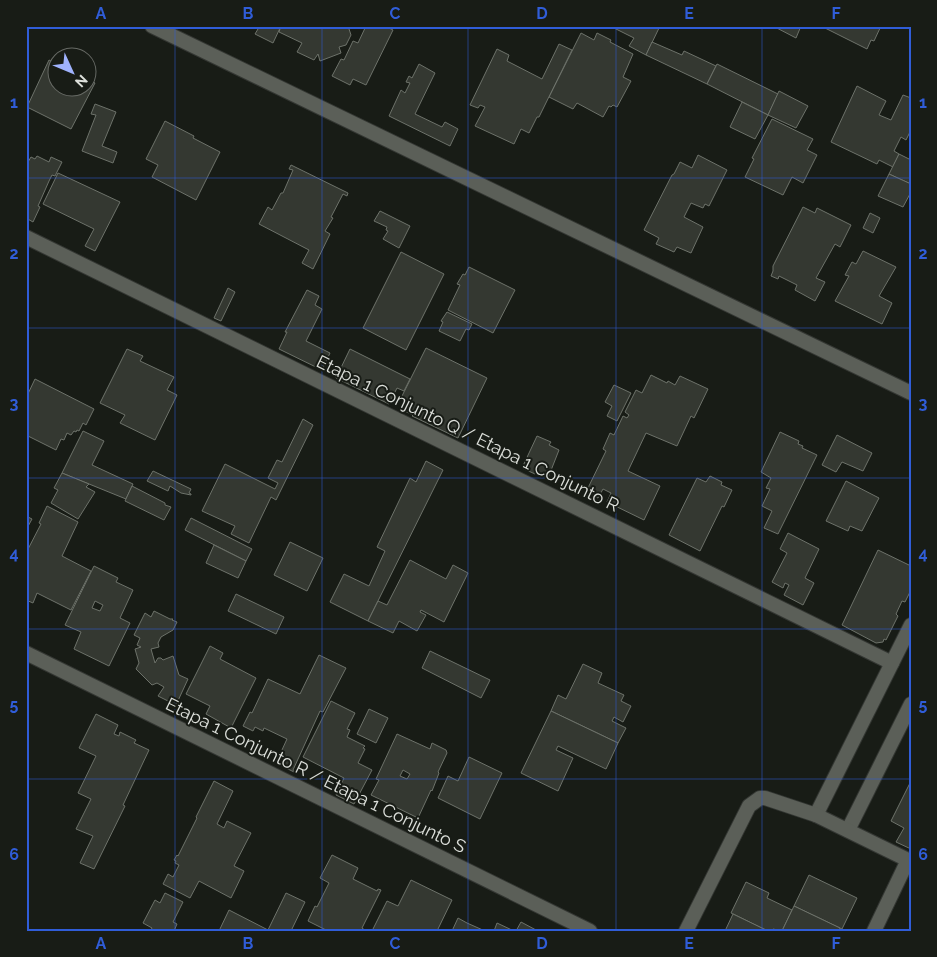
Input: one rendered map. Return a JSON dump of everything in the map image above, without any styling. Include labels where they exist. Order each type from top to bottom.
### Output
[{"type":"street","points":[[152,26],[911,393]]},
{"type":"street","name":"Etapa 1 Conjunto Q / Etapa 1 Conjunto R","points":[[26,237],[892,663]]},
{"type":"street","points":[[816,814],[911,625]]},
{"type":"street","name":"Etapa 1 Conjunto R / Etapa 1 Conjunto S","points":[[26,653],[590,931]]},
{"type":"street","points":[[848,830],[911,704]]},
{"type":"street","points":[[686,931],[749,806],[760,798],[816,814],[909,861],[874,931]]},
{"type":"building","points":[[253,26],[281,26],[273,43],[255,34],[258,29]]},
{"type":"building","points":[[281,26],[348,26],[351,35],[346,45],[339,47],[341,53],[320,61],[318,54],[314,60],[297,52],[302,43],[279,32]]},
{"type":"building","points":[[366,26],[385,26],[393,30],[366,85],[353,79],[350,85],[332,76],[341,59],[344,60],[353,41],[358,43]]},
{"type":"building","points":[[610,26],[660,26],[646,55],[629,46],[634,38]]},
{"type":"building","points":[[773,26],[801,26],[796,38]]},
{"type":"building","points":[[821,26],[881,26],[874,41],[871,40],[867,49]]},
{"type":"building","points":[[581,33],[594,40],[597,33],[633,54],[623,77],[631,81],[617,107],[609,106],[603,117],[577,103],[573,109],[549,97]]},
{"type":"building","points":[[652,42],[682,55],[684,51],[716,66],[707,84],[646,55]]},
{"type":"building","points":[[559,44],[572,50],[539,117],[537,117],[529,133],[521,129],[514,144],[475,126],[485,107],[480,105],[478,108],[470,105],[497,49],[509,55],[507,61],[542,79]]},
{"type":"building","points":[[48,62],[48,98],[87,98],[71,129],[27,107]]},
{"type":"building","points":[[419,64],[435,73],[415,114],[442,127],[445,122],[458,129],[450,146],[389,116],[401,90],[405,93],[410,83],[406,82],[409,76],[412,78]]},
{"type":"building","points":[[717,64],[778,94],[768,115],[707,84]]},
{"type":"building","points":[[857,86],[886,101],[879,115],[891,120],[903,95],[911,98],[911,130],[906,140],[901,137],[894,151],[899,154],[893,167],[879,160],[877,164],[831,142]]},
{"type":"building","points":[[779,91],[808,106],[796,128],[768,115]]},
{"type":"building","points":[[742,102],[768,115],[755,139],[730,127]]},
{"type":"building","points":[[95,104],[116,112],[102,146],[117,152],[113,163],[82,151],[96,115],[91,114]]},
{"type":"building","points":[[772,119],[813,139],[807,150],[817,155],[803,183],[792,177],[783,195],[745,177],[754,159],[752,158]]},
{"type":"building","points":[[165,121],[220,152],[196,200],[152,177],[158,165],[146,159]]},
{"type":"building","points":[[899,154],[911,160],[911,184],[889,174]]},
{"type":"building","points":[[698,155],[727,170],[709,206],[705,204],[703,208],[691,203],[684,217],[703,227],[691,253],[677,247],[674,252],[656,244],[659,238],[644,230],[680,162],[692,168]]},
{"type":"building","points":[[37,156],[49,162],[51,157],[62,162],[55,176],[52,175],[49,181],[33,222],[26,218],[26,161],[28,162],[31,157],[35,159]]},
{"type":"building","points":[[291,165],[348,193],[347,196],[343,194],[331,217],[333,218],[325,231],[330,234],[313,269],[302,263],[309,250],[259,224],[268,207],[272,210],[281,193],[283,193],[293,170],[289,169]]},
{"type":"building","points":[[58,173],[120,202],[95,251],[85,246],[94,229],[43,204]]},
{"type":"building","points":[[889,174],[911,184],[911,192],[903,207],[878,196]]},
{"type":"building","points":[[803,207],[815,213],[817,208],[851,225],[840,247],[835,244],[816,278],[825,282],[815,301],[795,290],[797,285],[779,276],[778,279],[771,276],[773,266]]},
{"type":"building","points":[[380,211],[410,226],[399,248],[383,239],[388,231],[386,230],[387,227],[374,221]]},
{"type":"building","points":[[870,213],[880,218],[873,233],[863,228]]},
{"type":"building","points":[[863,251],[896,267],[879,296],[892,303],[882,324],[835,301],[849,276],[845,275],[852,262],[856,264]]},
{"type":"building","points":[[401,252],[444,274],[406,350],[363,328]]},
{"type":"building","points":[[469,267],[515,290],[493,333],[448,310],[460,285],[457,284]]},
{"type":"building","points":[[228,288],[235,292],[221,321],[214,318]]},
{"type":"building","points":[[307,290],[319,296],[315,305],[322,309],[306,341],[330,353],[322,370],[279,349],[287,332],[285,332]]},
{"type":"building","points":[[447,312],[472,324],[469,330],[466,329],[460,341],[439,331],[443,322],[441,321]]},
{"type":"building","points":[[426,348],[487,378],[458,438],[400,409],[405,400],[401,398]]},
{"type":"building","points":[[127,349],[143,356],[140,361],[174,377],[167,390],[177,395],[155,440],[120,423],[125,415],[100,403]]},
{"type":"building","points":[[350,349],[410,379],[404,391],[397,388],[389,404],[336,378]]},
{"type":"building","points":[[651,375],[675,385],[680,376],[708,389],[694,418],[691,416],[677,446],[646,433],[628,471],[660,486],[644,520],[607,502],[611,493],[603,489],[598,498],[586,492],[606,451],[603,449],[610,433],[614,435],[623,416],[627,418],[629,415],[625,412],[636,390],[642,393]]},
{"type":"building","points":[[35,379],[94,409],[86,425],[83,423],[79,431],[74,431],[71,435],[67,433],[64,440],[61,439],[56,450],[26,435],[26,398]]},
{"type":"building","points":[[614,385],[631,393],[617,421],[607,416],[612,406],[605,402]]},
{"type":"building","points":[[303,419],[313,425],[276,500],[271,497],[249,543],[231,534],[235,526],[202,511],[225,464],[275,489],[278,483],[268,478],[277,460],[282,462]]},
{"type":"building","points":[[83,431],[104,441],[92,465],[133,484],[126,499],[62,473]]},
{"type":"building","points":[[780,432],[799,441],[798,444],[803,446],[802,448],[817,455],[778,534],[764,528],[772,511],[762,506],[770,489],[766,488],[771,478],[761,472]]},
{"type":"building","points":[[837,435],[872,453],[863,471],[842,462],[836,472],[822,465]]},
{"type":"building","points":[[537,436],[551,442],[549,445],[559,450],[548,478],[522,468]]},
{"type":"building","points":[[426,461],[443,470],[368,621],[330,602],[344,574],[369,586],[385,551],[377,547],[410,478],[416,482]]},
{"type":"building","points":[[153,471],[191,489],[189,493],[191,495],[181,493],[170,486],[168,491],[147,481]]},
{"type":"building","points":[[62,473],[89,484],[86,487],[95,492],[78,519],[51,503],[58,490],[54,488]]},
{"type":"building","points":[[710,476],[722,482],[721,485],[732,490],[700,551],[669,535],[697,478],[706,482]]},
{"type":"building","points":[[846,481],[879,498],[862,531],[850,526],[848,531],[826,521]]},
{"type":"building","points":[[132,486],[171,507],[164,520],[125,501]]},
{"type":"building","points":[[47,506],[78,522],[62,556],[91,571],[71,610],[37,593],[33,603],[26,600],[26,553],[41,524],[39,523]]},
{"type":"building","points":[[26,516],[32,519],[26,530]]},
{"type":"building","points":[[191,518],[252,549],[246,561],[185,530]]},
{"type":"building","points":[[788,533],[819,549],[805,578],[814,583],[803,605],[784,595],[789,585],[785,583],[783,588],[772,582],[787,553],[780,549]]},
{"type":"building","points":[[290,542],[323,558],[307,591],[274,575]]},
{"type":"building","points":[[214,545],[246,561],[238,578],[206,563]]},
{"type":"building","points":[[878,550],[911,566],[911,590],[905,602],[902,601],[896,614],[898,616],[886,640],[884,639],[883,642],[876,643],[842,625]]},
{"type":"building","points":[[410,560],[446,579],[453,565],[468,573],[444,622],[421,610],[420,612],[426,615],[417,631],[399,621],[393,633],[368,621],[378,601],[387,605]]},
{"type":"building","points":[[94,566],[118,578],[116,582],[133,590],[120,618],[130,623],[109,666],[74,649],[81,632],[65,625]],"holes":[[[95,601],[103,605],[100,611],[92,608]]]},
{"type":"building","points":[[236,594],[284,617],[276,634],[228,611]]},
{"type":"building","points":[[154,611],[177,622],[173,630],[161,637],[158,643],[159,647],[151,649],[155,663],[158,658],[163,660],[173,656],[179,675],[188,679],[176,705],[158,696],[164,687],[157,683],[152,685],[136,669],[139,663],[135,649],[141,647],[137,645],[140,638],[134,635],[145,613],[151,617]]},
{"type":"building","points":[[210,646],[223,653],[220,659],[256,678],[231,728],[206,714],[210,706],[186,694]]},
{"type":"building","points":[[430,651],[490,680],[481,698],[422,668]]},
{"type":"building","points":[[319,655],[346,668],[323,712],[320,711],[293,770],[294,772],[276,763],[287,739],[264,728],[263,731],[255,727],[253,731],[243,726],[250,712],[252,713],[268,679],[300,694]]},
{"type":"building","points":[[583,664],[602,673],[598,683],[624,695],[621,701],[631,706],[623,722],[614,717],[612,721],[626,728],[618,743],[551,711],[558,695],[566,699]]},
{"type":"building","points":[[331,701],[355,713],[347,729],[350,730],[347,737],[365,746],[358,763],[372,770],[354,804],[336,795],[344,778],[303,757]]},
{"type":"building","points":[[369,709],[388,718],[376,743],[357,734]]},
{"type":"building","points":[[551,711],[618,743],[606,769],[558,746],[556,750],[573,758],[558,791],[521,773]]},
{"type":"building","points":[[96,714],[118,725],[114,734],[119,736],[120,732],[136,740],[134,743],[149,750],[123,805],[125,806],[94,869],[80,863],[93,836],[76,829],[91,799],[78,793],[96,756],[79,748]]},
{"type":"building","points":[[397,734],[430,749],[432,743],[446,750],[447,753],[432,791],[418,818],[371,795],[379,780],[376,779]],"holes":[[[403,770],[410,774],[407,779],[400,776]]]},
{"type":"building","points":[[469,757],[502,773],[480,819],[438,798],[448,776],[458,781]]},
{"type":"building","points":[[214,781],[233,791],[217,824],[224,828],[227,821],[251,833],[234,866],[244,871],[231,898],[199,881],[190,898],[163,884],[168,874],[173,877],[179,865],[174,860],[178,856]]},
{"type":"building","points":[[911,781],[911,849],[896,842],[904,828],[891,821]]},
{"type":"building","points":[[332,855],[358,868],[353,879],[377,891],[378,889],[381,890],[362,928],[366,931],[328,931],[308,921],[329,883],[320,878]]},
{"type":"building","points":[[809,875],[857,898],[842,929],[794,906]]},
{"type":"building","points":[[411,880],[452,900],[437,931],[372,931],[387,901],[398,906]]},
{"type":"building","points":[[746,882],[769,893],[767,898],[792,910],[782,931],[773,929],[773,931],[768,931],[731,913]]},
{"type":"building","points":[[165,893],[183,902],[173,922],[177,924],[174,931],[153,931],[151,930],[152,928],[143,923],[155,900],[160,903]]},
{"type":"building","points":[[286,893],[305,902],[291,931],[219,931],[229,910],[268,930]]},
{"type":"building","points":[[794,906],[840,928],[839,931],[782,931]]},
{"type":"building","points":[[733,914],[768,931],[725,931]]},
{"type":"building","points":[[458,918],[467,923],[485,931],[452,931]]},
{"type":"building","points":[[521,922],[536,930],[536,931],[516,931]]},
{"type":"building","points":[[497,923],[514,931],[494,931]]}]
